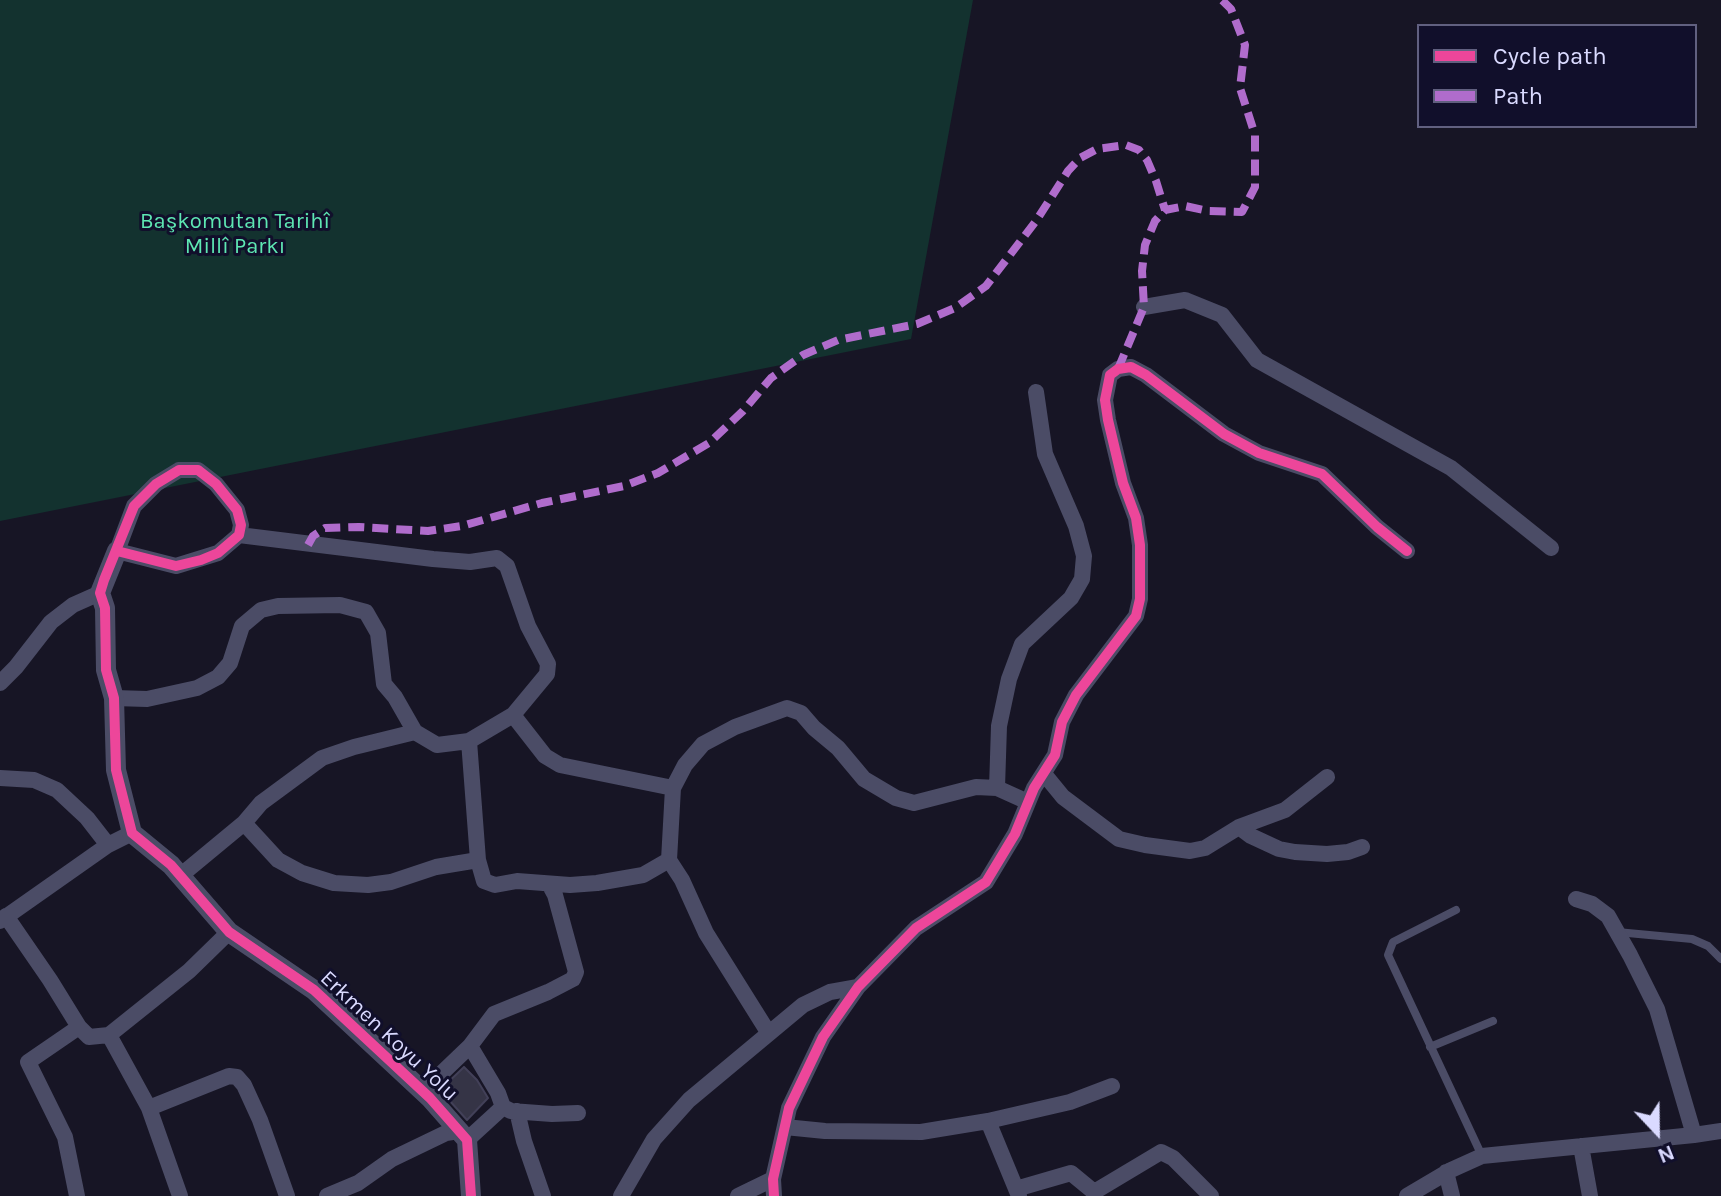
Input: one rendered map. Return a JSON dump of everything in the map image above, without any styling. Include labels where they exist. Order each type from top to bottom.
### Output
[{"type":"street","points":[[1144,307],[1185,300],[1222,315],[1257,360],[1451,468],[1551,548]]},
{"type":"street","points":[[738,1196],[774,1188],[789,1108],[823,1037],[858,987],[916,928],[986,882],[1015,834],[1028,802],[1055,755],[1062,722],[1069,708],[1136,616],[1140,599],[1140,545],[1136,518],[1123,483],[1105,400],[1110,375],[1118,369],[1131,367],[1224,434],[1259,453],[1322,474],[1407,551]]},
{"type":"street","points":[[997,788],[999,726],[1009,679],[1022,644],[1071,598],[1082,579],[1084,556],[1076,526],[1045,454],[1036,392]]},
{"type":"street","points":[[117,551],[176,566],[218,553],[239,535],[241,525],[237,510],[216,484],[198,470],[179,470],[156,484],[134,506],[100,593],[105,608],[106,670],[114,698],[116,770],[132,833],[108,845],[3,918],[89,1037],[109,1035],[189,971],[229,932]]},
{"type":"street","points":[[114,698],[147,699],[197,688],[218,677],[230,663],[242,626],[261,610],[278,606],[340,605],[366,612],[378,633],[384,684],[415,732],[437,745],[469,741],[513,715],[547,674],[548,664],[528,626],[507,566],[497,558],[470,562],[433,559],[239,535]]},
{"type":"street","points":[[0,683],[11,674],[51,622],[73,605],[100,593]]},
{"type":"street","points":[[768,1032],[713,945],[669,860],[673,788],[685,765],[703,744],[735,727],[787,708],[801,713],[838,748],[864,779],[896,798],[914,803],[976,787],[997,788],[1028,802]]},
{"type":"street","points":[[513,715],[545,756],[560,765],[673,788]]},
{"type":"street","points":[[180,876],[244,823],[261,803],[322,758],[415,732]]},
{"type":"street","points":[[469,741],[478,860],[484,881],[495,885],[517,881],[597,883],[643,875],[669,860]]},
{"type":"street","points":[[1045,775],[1063,797],[1119,839],[1190,851],[1205,848],[1239,827],[1285,810],[1327,777]]},
{"type":"street","points":[[0,778],[34,780],[57,790],[87,818],[108,845]]},
{"type":"street","points":[[244,823],[278,860],[302,873],[334,883],[368,885],[391,882],[436,867],[478,860]]},
{"type":"street","points":[[1239,827],[1279,849],[1295,852],[1327,854],[1362,847]]},
{"type":"street","name":"Erkmen Koyu Yolu","points":[[132,833],[180,876],[229,932],[314,990],[423,1091],[463,1136]]},
{"type":"street","points":[[423,1091],[470,1046],[494,1014],[573,979],[576,972],[555,895],[549,884]]},
{"type":"street","points":[[1576,899],[1592,904],[1608,916],[1657,1009],[1694,1135]]},
{"type":"street","points":[[621,1196],[654,1139],[689,1100],[803,1005],[830,992],[858,987]]},
{"type":"street","points":[[77,1196],[65,1137],[28,1062],[79,1027]]},
{"type":"street","points":[[109,1035],[149,1108],[180,1196]]},
{"type":"street","points":[[470,1046],[510,1109],[543,1196]]},
{"type":"street","points":[[149,1108],[229,1076],[237,1077],[260,1120],[287,1196]]},
{"type":"street","points":[[785,1127],[825,1131],[921,1132],[988,1121],[1070,1102],[1112,1086]]},
{"type":"street","points":[[327,1196],[358,1183],[406,1152],[446,1133],[463,1136],[510,1109],[564,1115],[578,1113]]},
{"type":"street","points":[[988,1121],[1017,1192],[1071,1173],[1094,1192],[1161,1152],[1173,1158],[1211,1196]]},
{"type":"street","points":[[1407,1196],[1446,1172],[1482,1156],[1721,1131]]},
{"type":"street","points":[[463,1136],[471,1196]]},
{"type":"street","points":[[1581,1146],[1590,1196]]},
{"type":"street","points":[[1446,1172],[1452,1196]]},
{"type":"lane","points":[[1456,910],[1393,942],[1388,950],[1389,960],[1482,1156]]},
{"type":"lane","points":[[1617,932],[1692,939],[1708,946],[1721,959]]},
{"type":"lane","points":[[1430,1047],[1493,1021]]},
{"type":"green space","name":"Başkomutan Tarihî Millî Parkı","points":[[0,0],[973,0],[911,339],[0,521]]},
{"type":"building","points":[[464,1067],[488,1098],[467,1120],[440,1090]]},
{"type":"marked path","points":[[1118,369],[1144,307],[1142,271],[1145,245],[1155,221],[1165,210],[1185,206],[1208,211],[1242,212],[1255,187],[1255,135],[1240,88],[1245,45],[1231,9],[1222,0]]},
{"type":"marked path","points":[[308,545],[313,536],[325,528],[428,531],[462,526],[542,503],[624,486],[658,473],[709,443],[743,411],[771,378],[803,355],[838,340],[917,324],[955,308],[986,286],[1036,221],[1068,171],[1080,158],[1097,149],[1126,145],[1139,150],[1147,160],[1165,210]]},
{"type":"cycle path","points":[[774,1196],[773,1179],[789,1108],[823,1037],[858,987],[916,928],[986,882],[1015,834],[1034,788],[1055,755],[1062,722],[1076,695],[1136,616],[1140,599],[1140,545],[1136,518],[1123,483],[1108,420],[1105,400],[1110,375],[1118,369],[1131,367],[1224,434],[1259,453],[1322,474],[1407,551]]},
{"type":"cycle path","points":[[117,551],[176,566],[201,560],[218,553],[239,535],[241,525],[237,510],[216,484],[198,470],[179,470],[156,484],[134,506],[104,580],[100,593],[105,608],[106,670],[114,698],[116,770],[132,833],[171,865],[229,932],[314,990],[430,1098],[467,1140],[471,1196]]}]
